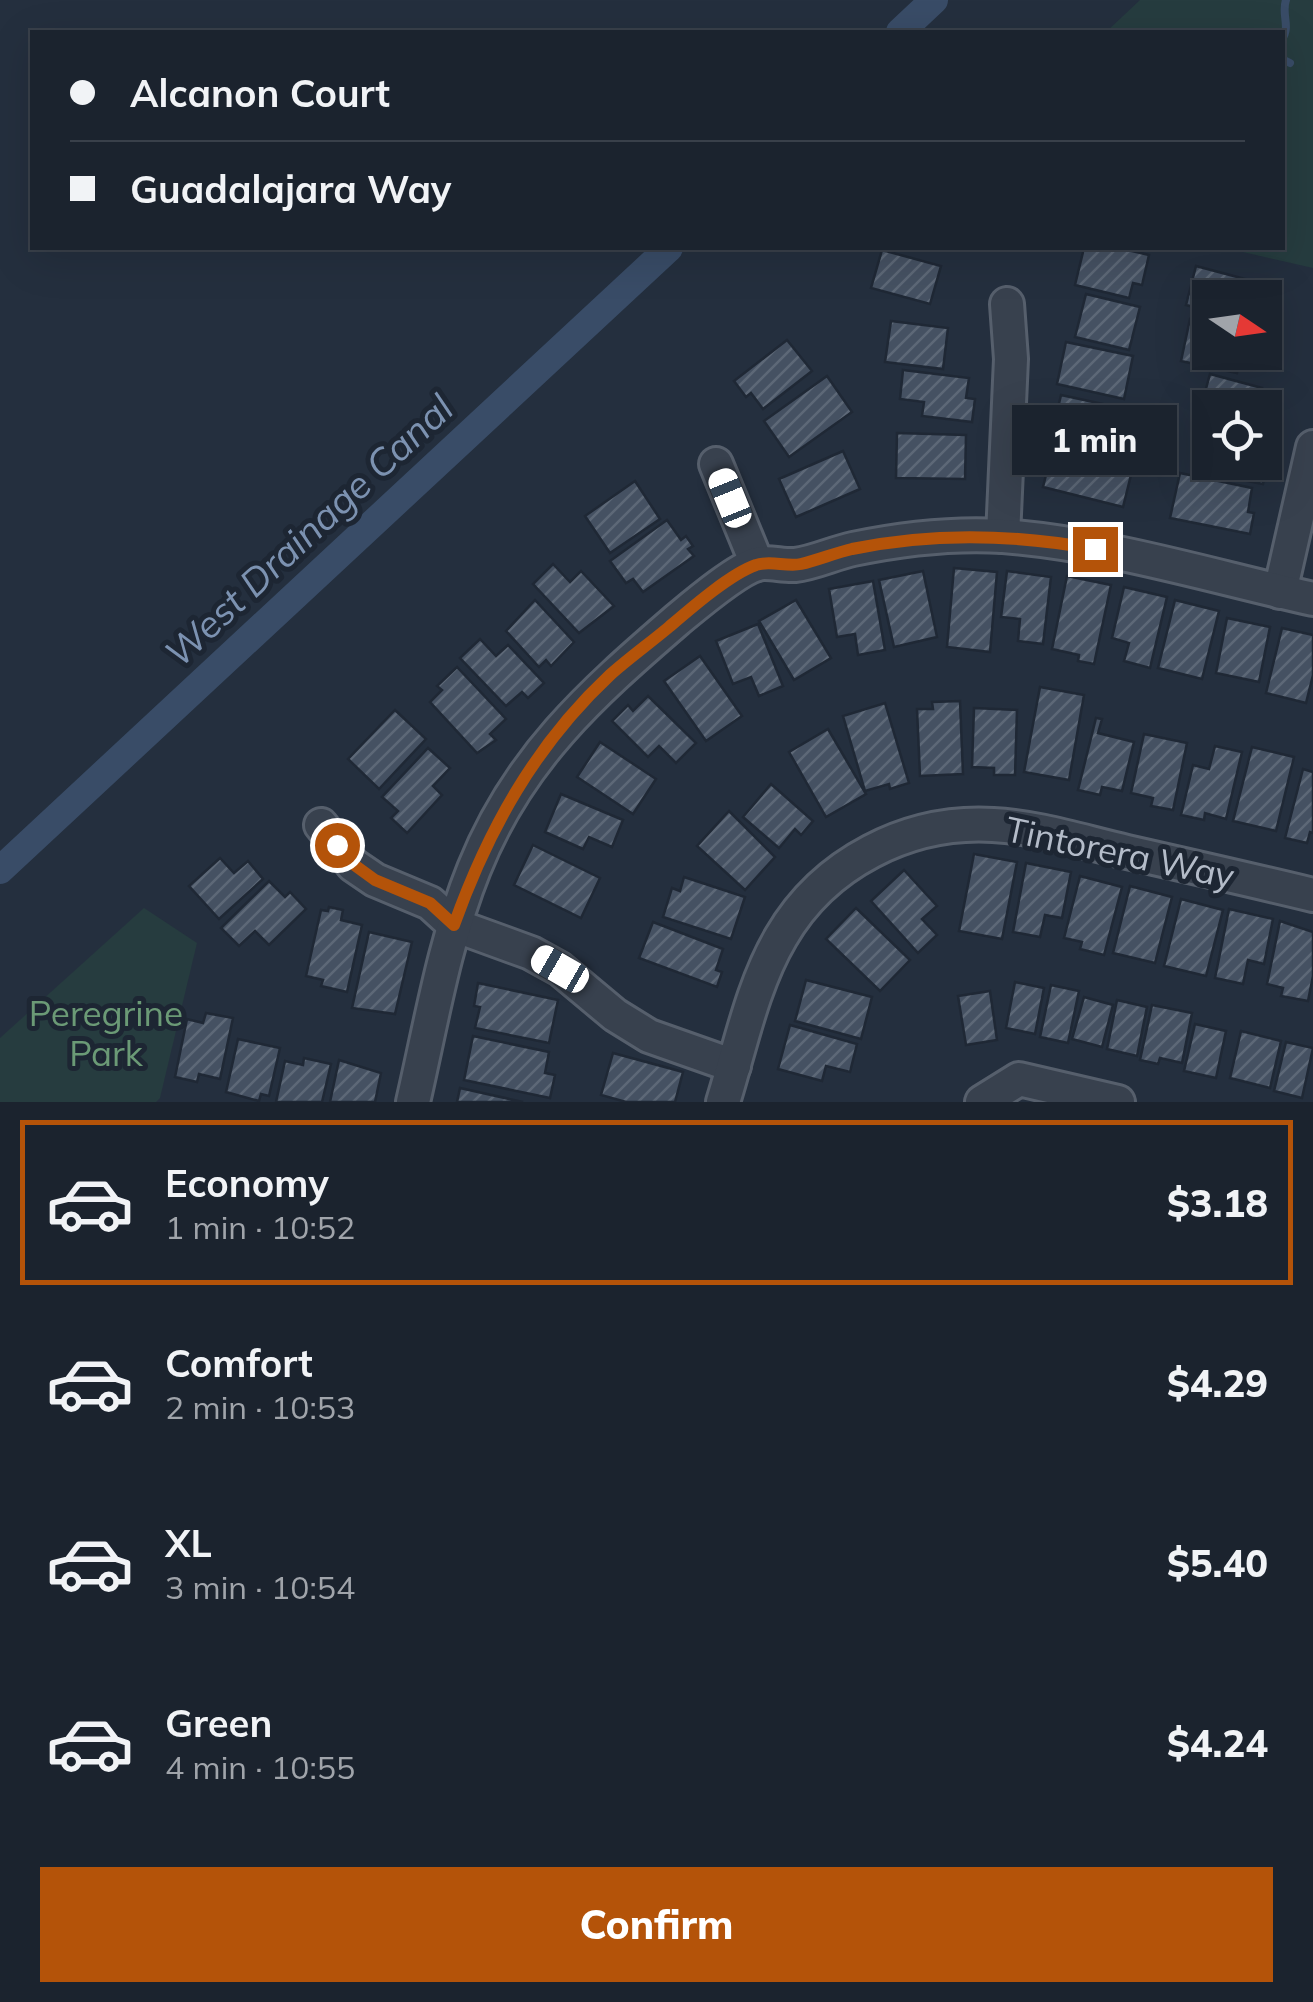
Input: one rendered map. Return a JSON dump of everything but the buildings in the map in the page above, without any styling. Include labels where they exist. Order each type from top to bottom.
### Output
[{"type":"street","points":[[1002,536],[1011,359],[1007,304]]},
{"type":"street","points":[[1280,592],[1313,447]]},
{"type":"street","points":[[716,464],[757,564]]},
{"type":"street","points":[[413,1102],[454,925],[475,866],[504,807],[535,760],[610,675],[702,599],[757,564],[796,565],[916,538],[1002,536],[1095,549],[1313,600]]},
{"type":"street","points":[[321,825],[353,864],[397,892],[430,903],[454,925],[532,953],[560,969],[649,1036],[734,1066]]},
{"type":"street","name":"Tintorera Way","points":[[723,1102],[764,972],[781,936],[805,904],[853,862],[888,842],[950,826],[1023,828],[1313,895]]},
{"type":"street","points":[[982,1102],[1019,1079],[1118,1102]]},
{"type":"green space","points":[[1140,0],[1313,0],[1313,268],[1234,250],[1285,250],[1285,30],[1108,30]]},
{"type":"green space","name":"Peregrine Park","points":[[144,908],[197,943],[160,1098],[156,1102],[0,1102],[0,1038]]},
{"type":"waterway","name":"West Drainage Canal","points":[[902,30],[934,0]]},
{"type":"waterway","points":[[1285,32],[1286,0]]},
{"type":"waterway","points":[[1285,60],[1290,63]]},
{"type":"waterway","name":"West Drainage Canal","points":[[0,870],[667,250]]},
{"type":"route","points":[[337,845],[353,864],[375,880],[430,903],[454,925],[475,866],[504,807],[571,716],[610,675],[702,599],[757,564],[796,565],[916,538],[1002,536],[1095,549]]}]
